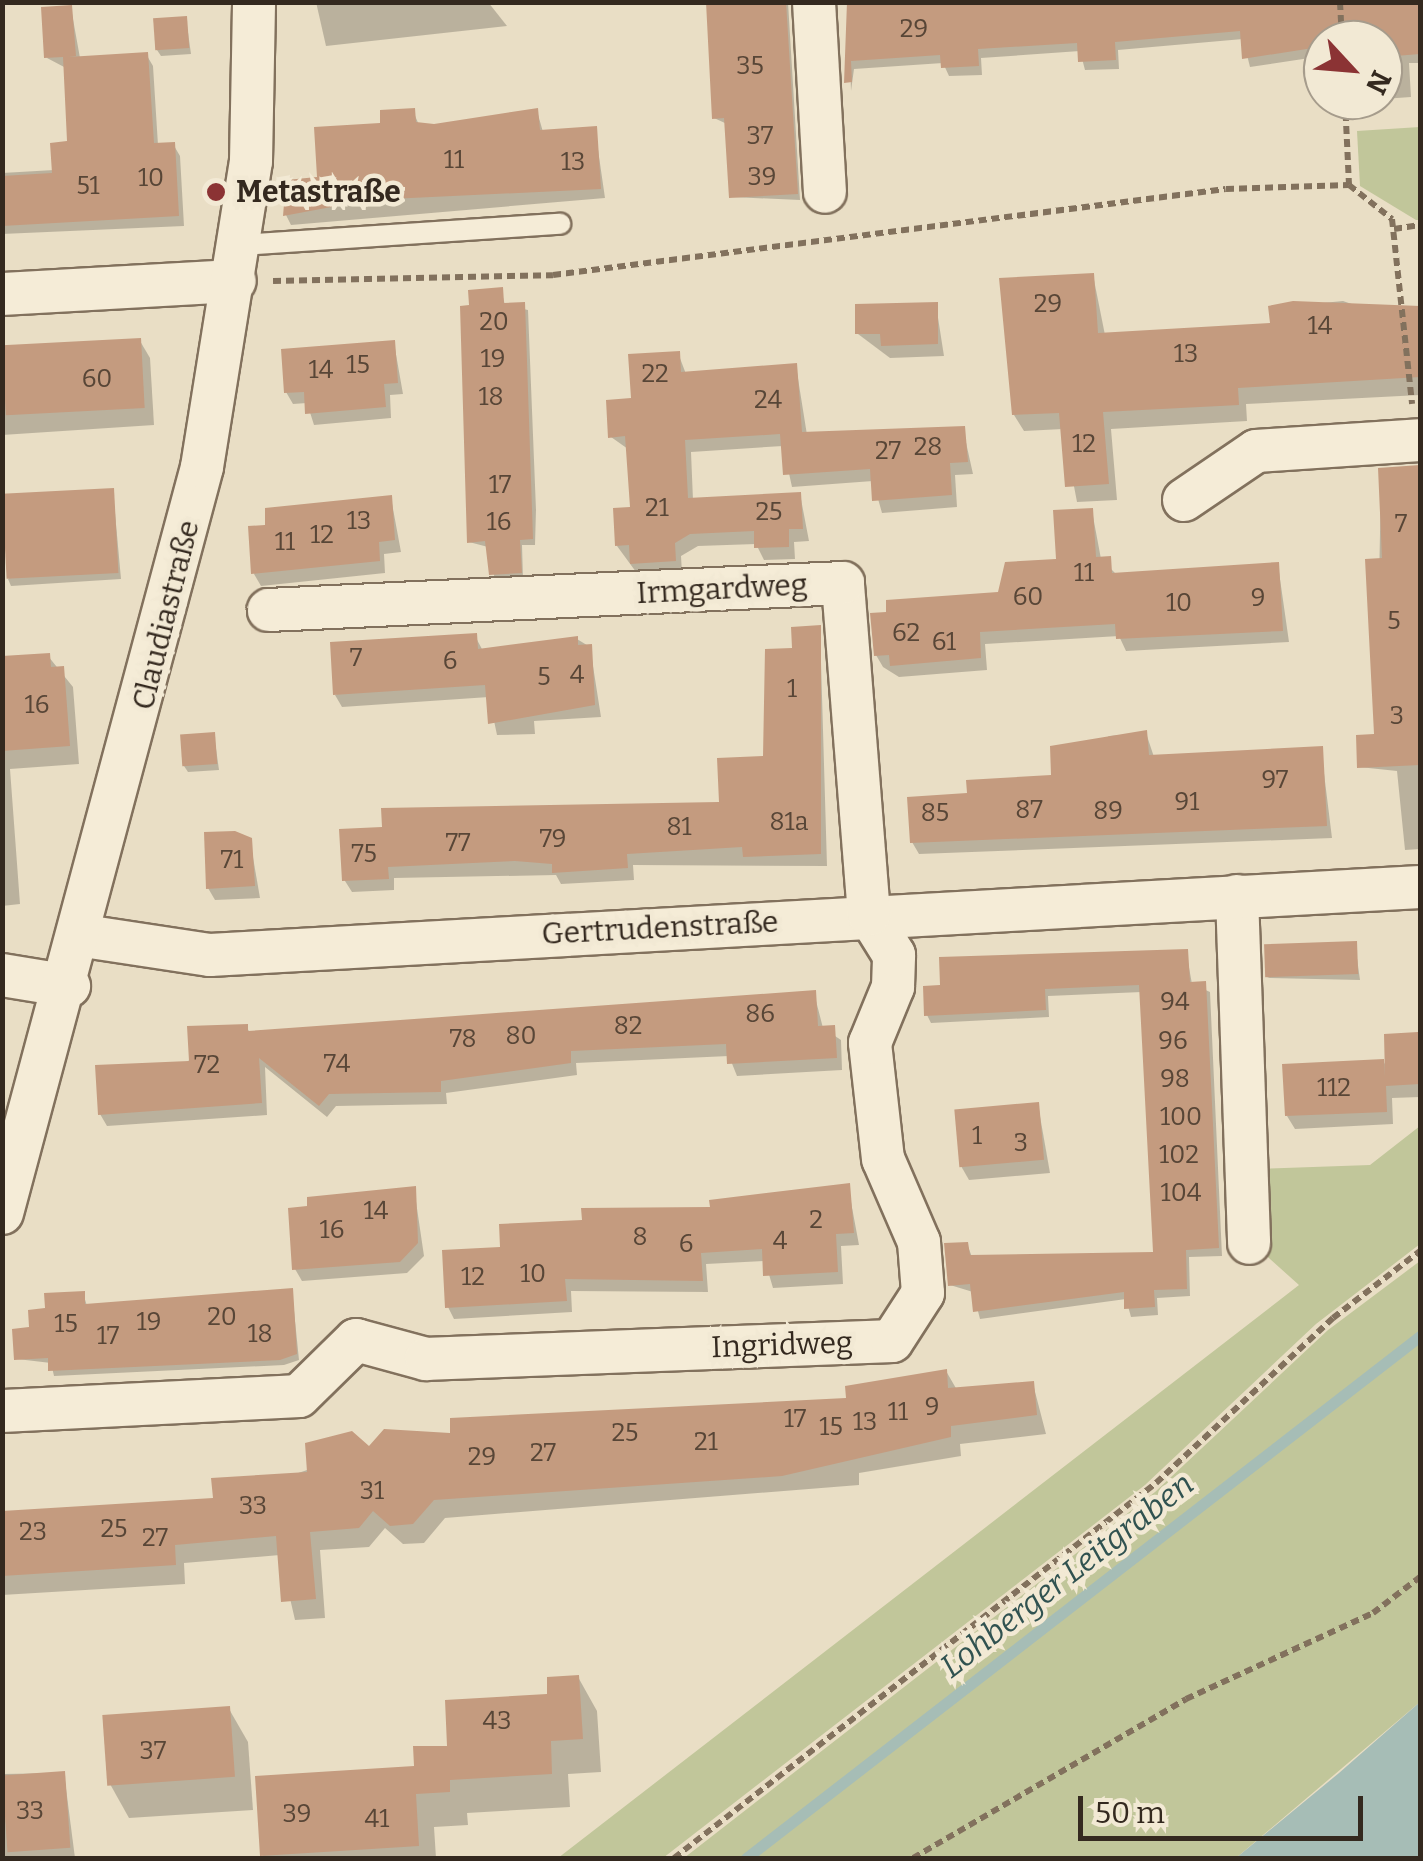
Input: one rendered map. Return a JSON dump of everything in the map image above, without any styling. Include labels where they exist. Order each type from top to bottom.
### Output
[{"type":"street","name":"Claudiastraße","points":[[2,1213],[84,936],[202,467],[237,263],[254,2]]},
{"type":"street","points":[[814,2],[825,192]]},
{"type":"street","points":[[2,294],[237,263]]},
{"type":"street","points":[[1184,500],[1256,451],[1419,440]]},
{"type":"street","name":"Irmgardweg","points":[[269,610],[843,583],[870,915]]},
{"type":"street","name":"Gertrudenstraße","points":[[84,936],[210,955],[870,915],[1420,888]]},
{"type":"street","points":[[1237,896],[1249,1242]]},
{"type":"street","name":"Ingridweg","points":[[2,1411],[242,1402],[299,1396],[356,1340],[426,1359],[892,1341],[923,1292],[919,1242],[882,1159],[870,1043],[894,988],[894,955],[870,915]]},
{"type":"street","points":[[2,975],[69,986]]},
{"type":"lane","points":[[237,263],[560,224]]},
{"type":"path","points":[[1346,120],[1349,185],[1394,229],[1419,440]]},
{"type":"path","points":[[237,263],[554,274],[1226,188],[1349,185]]},
{"type":"path","points":[[1394,229],[1420,225]]},
{"type":"path","points":[[674,1858],[1156,1484],[1333,1318],[1420,1252]]},
{"type":"path","points":[[913,1858],[1186,1700],[1374,1613],[1420,1577]]},
{"type":"green space","points":[[1420,127],[1420,220],[1416,220],[1360,186],[1357,131]]},
{"type":"green space","points":[[1420,1126],[1420,1244],[1316,1324],[1145,1485],[663,1858],[558,1858],[1299,1285],[1261,1251],[1258,1169],[1370,1165]]},
{"type":"green space","points":[[1420,1261],[1420,1702],[1236,1858],[684,1858],[1155,1492],[1328,1330]]},
{"type":"water","points":[[1420,1702],[1420,1858],[1236,1858],[1339,1773]]},
{"type":"building","points":[[706,2],[786,2],[798,194],[729,198],[724,118],[712,119]]},
{"type":"building","points":[[847,2],[1420,2],[1420,54],[1403,55],[1403,20],[1303,20],[1303,49],[1242,59],[1240,31],[1115,42],[1116,60],[1078,62],[1077,43],[978,49],[979,66],[941,68],[940,55],[851,61],[852,82],[844,83]]},
{"type":"building","points":[[72,5],[76,56],[68,57],[148,52],[154,143],[175,142],[179,216],[2,226],[2,176],[52,173],[50,143],[67,141],[63,57],[44,58],[41,7]]},
{"type":"building","points":[[187,16],[189,48],[155,50],[153,18]]},
{"type":"building","points":[[415,108],[416,122],[434,124],[538,108],[540,130],[597,126],[601,189],[369,200],[283,216],[286,180],[317,177],[314,127],[380,123],[380,110]]},
{"type":"building","points":[[1094,273],[1098,333],[1270,323],[1268,306],[1293,301],[1420,306],[1420,377],[1238,388],[1239,405],[1103,412],[1109,484],[1065,487],[1059,413],[1012,415],[999,278]]},
{"type":"building","points":[[503,287],[504,303],[525,302],[533,539],[520,540],[522,573],[489,575],[485,541],[467,543],[460,306],[469,305],[468,290]]},
{"type":"building","points":[[938,302],[938,344],[881,346],[880,334],[855,334],[855,304]]},
{"type":"building","points":[[141,338],[145,408],[6,415],[2,345]]},
{"type":"building","points":[[395,340],[398,383],[384,384],[386,407],[305,414],[304,392],[284,393],[281,349]]},
{"type":"building","points":[[680,351],[681,372],[797,363],[802,432],[965,426],[968,462],[950,463],[952,495],[872,501],[870,469],[783,475],[780,434],[685,440],[688,498],[801,492],[803,529],[789,529],[789,547],[754,548],[754,531],[690,534],[675,543],[676,561],[630,564],[629,545],[615,546],[613,508],[630,507],[625,436],[608,438],[606,400],[631,398],[628,354]]},
{"type":"building","points":[[1420,465],[1420,765],[1357,768],[1356,735],[1374,734],[1365,559],[1382,558],[1378,468]]},
{"type":"building","points":[[114,488],[118,573],[7,579],[2,494]]},
{"type":"building","points":[[392,495],[395,540],[379,542],[380,561],[251,574],[248,526],[265,525],[265,508]]},
{"type":"building","points":[[1093,508],[1096,557],[1111,556],[1112,573],[1279,562],[1283,631],[1116,639],[1115,624],[980,632],[981,658],[890,666],[889,655],[874,656],[870,613],[886,612],[886,600],[998,592],[1005,562],[1056,559],[1053,510]]},
{"type":"building","points":[[821,625],[821,854],[743,857],[742,847],[627,854],[628,868],[552,873],[552,864],[515,861],[388,867],[389,879],[342,881],[339,829],[382,827],[381,808],[719,802],[717,758],[763,756],[765,649],[792,648],[791,627]]},
{"type":"building","points":[[477,633],[478,649],[578,636],[578,645],[592,644],[595,705],[488,724],[485,685],[333,695],[330,642]]},
{"type":"building","points":[[50,653],[51,667],[64,666],[70,746],[2,751],[2,656]]},
{"type":"building","points":[[1147,730],[1149,755],[1323,746],[1327,826],[910,843],[907,797],[967,793],[966,780],[1051,775],[1050,746]]},
{"type":"building","points":[[215,732],[217,764],[182,766],[180,734]]},
{"type":"building","points":[[235,831],[252,838],[255,886],[206,889],[204,832]]},
{"type":"building","points":[[1357,941],[1358,974],[1265,977],[1264,944]]},
{"type":"building","points":[[1188,949],[1190,982],[1206,981],[1219,1248],[1186,1250],[1187,1289],[1154,1290],[1155,1307],[1124,1309],[1124,1292],[973,1312],[970,1284],[948,1286],[944,1243],[968,1242],[970,1255],[1153,1252],[1139,985],[1045,989],[1046,1010],[924,1016],[923,986],[940,985],[939,957]]},
{"type":"building","points":[[816,990],[818,1026],[835,1025],[837,1058],[727,1064],[726,1044],[571,1051],[571,1063],[441,1081],[441,1092],[329,1094],[319,1106],[259,1058],[262,1103],[98,1115],[95,1065],[189,1061],[187,1026],[248,1024],[248,1031]]},
{"type":"building","points":[[1418,1032],[1420,1084],[1386,1086],[1387,1112],[1285,1116],[1282,1064],[1384,1059],[1385,1077],[1384,1034]]},
{"type":"building","points":[[1039,1102],[1044,1160],[959,1167],[954,1109]]},
{"type":"building","points":[[850,1183],[854,1233],[836,1234],[838,1272],[763,1276],[762,1249],[701,1253],[703,1281],[565,1279],[567,1301],[445,1308],[442,1250],[500,1247],[499,1224],[582,1220],[581,1208],[710,1207],[709,1200]]},
{"type":"building","points":[[416,1186],[418,1243],[400,1262],[292,1270],[288,1208],[307,1206],[307,1197]]},
{"type":"building","points":[[293,1288],[297,1354],[280,1360],[48,1371],[48,1358],[14,1360],[12,1329],[29,1327],[28,1310],[45,1308],[44,1293],[85,1291],[85,1304]]},
{"type":"building","points":[[947,1369],[948,1388],[1034,1381],[1037,1415],[951,1426],[951,1437],[782,1476],[434,1500],[413,1524],[390,1526],[373,1511],[359,1528],[310,1532],[316,1599],[281,1602],[276,1536],[175,1545],[176,1565],[2,1576],[2,1511],[213,1498],[211,1478],[307,1472],[305,1443],[352,1431],[369,1446],[384,1429],[450,1433],[450,1418],[846,1398],[845,1386]]},
{"type":"building","points":[[579,1675],[583,1739],[551,1741],[552,1774],[450,1780],[450,1792],[416,1794],[419,1846],[260,1856],[255,1776],[414,1766],[413,1746],[447,1746],[445,1700],[547,1694],[547,1677]]},
{"type":"building","points":[[230,1706],[235,1777],[107,1786],[102,1715]]},
{"type":"building","points":[[65,1771],[70,1848],[8,1852],[2,1775]]},
{"type":"waterway","name":"Lohberger Leitgraben","points":[[746,1858],[1420,1336]]},
{"type":"place","name":"Metastraße","points":[[216,192]]}]
